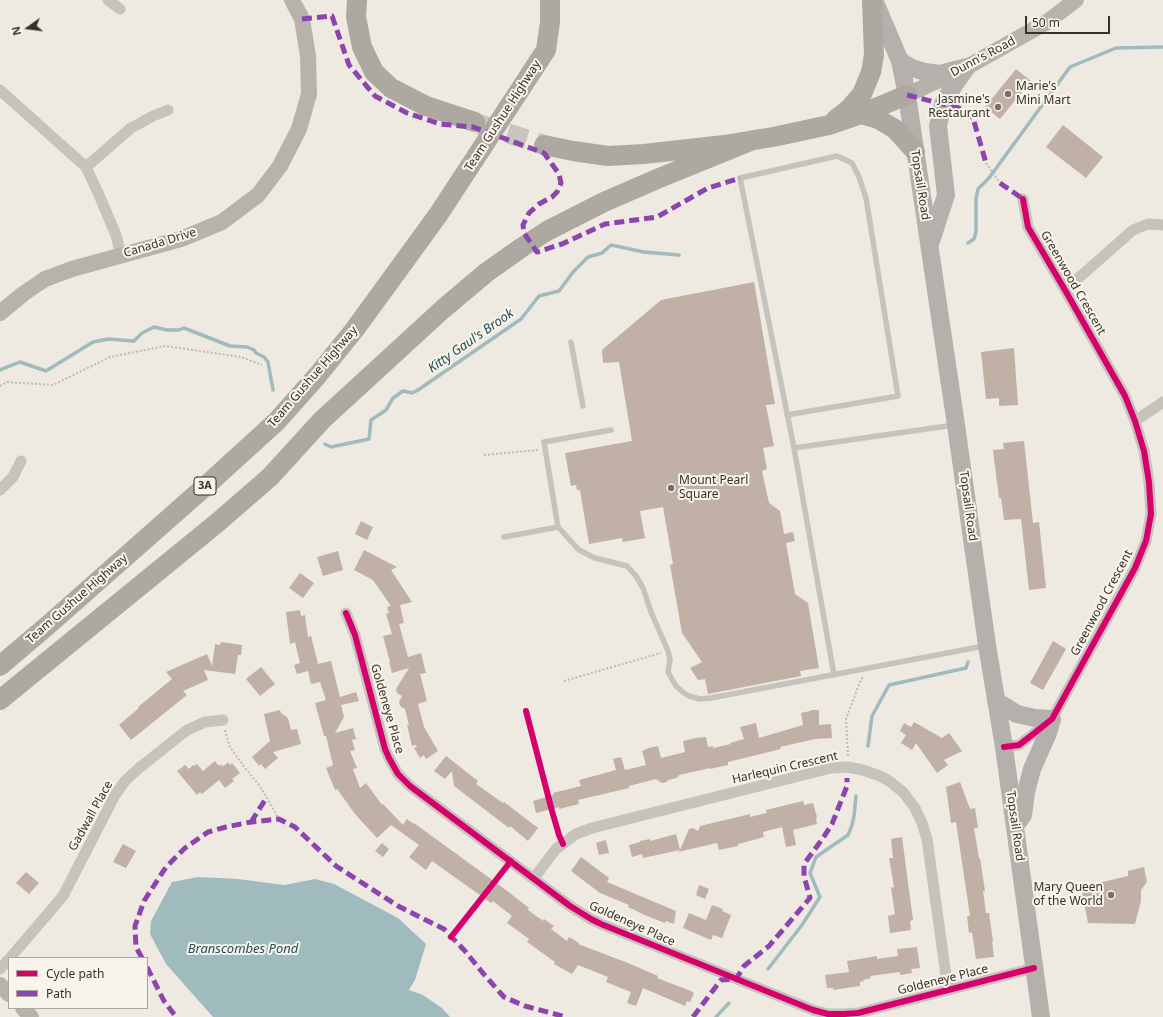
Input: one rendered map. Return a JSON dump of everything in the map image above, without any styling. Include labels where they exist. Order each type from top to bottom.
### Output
[{"type":"highway","points":[[358,0],[356,18],[362,47],[374,72],[391,88],[426,106],[474,122]]},
{"type":"highway","name":"Team Gushue Highway","points":[[0,666],[277,421],[356,329],[438,215],[546,50],[550,22],[550,0]]},
{"type":"highway","points":[[829,125],[850,108],[862,94],[871,72],[874,54],[873,0]]},
{"type":"highway","points":[[544,145],[608,156],[644,154],[724,145],[773,137],[829,125],[861,114],[907,95]]},
{"type":"highway","points":[[861,114],[878,119],[895,129],[915,151]]},
{"type":"highway","points":[[0,700],[217,524],[270,477],[322,420],[443,309],[487,272],[547,231],[604,202],[753,140]]},
{"type":"main road","name":"Topsail Road","points":[[873,0],[900,61],[907,95],[987,645],[1004,747],[1041,1017]]},
{"type":"main road","points":[[900,61],[912,68],[940,74],[967,67]]},
{"type":"main road","points":[[929,246],[946,195],[938,126],[943,104],[967,67]]},
{"type":"main road","points":[[996,701],[1017,714],[1052,720],[1048,733],[1032,769],[1026,792],[1023,815],[1015,826]]},
{"type":"street","points":[[108,0],[120,9]]},
{"type":"street","name":"Canada Drive","points":[[0,313],[23,294],[45,279],[72,269],[181,240],[222,222],[258,195],[280,166],[299,128],[309,94],[308,56],[302,19],[292,0]]},
{"type":"street","name":"Dunn's Road","points":[[907,95],[967,67],[1047,22],[1076,0]]},
{"type":"street","points":[[0,90],[86,167],[116,235],[121,256]]},
{"type":"street","points":[[86,167],[131,128],[168,110]]},
{"type":"street","name":"Greenwood Crescent","points":[[1004,747],[1019,745],[1052,720],[1135,568],[1146,541],[1152,514],[1144,451],[1135,421],[1125,396],[1028,227],[1023,199]]},
{"type":"street","points":[[1065,290],[1133,230],[1148,224],[1163,225]]},
{"type":"street","points":[[1135,421],[1163,402]]},
{"type":"street","points":[[0,490],[13,477],[21,461]]},
{"type":"street","name":"Goldeneye Place","points":[[346,613],[355,635],[386,750],[398,774],[410,786],[575,909],[601,924],[820,1012],[836,1015],[851,1014],[1034,968]]},
{"type":"street","name":"Gadwall Place","points":[[10,957],[62,896],[115,795],[125,781],[186,730],[205,722],[223,720]]},
{"type":"street","name":"Harlequin Crescent","points":[[534,878],[556,850],[576,834],[592,828],[831,768],[848,767],[863,770],[888,780],[903,792],[912,804],[922,823],[926,839],[948,990]]},
{"type":"street","name":"Gadwall Place","points":[[0,970],[8,959]]},
{"type":"street","points":[[0,985],[8,993]]},
{"type":"street","points":[[23,1009],[31,1017]]},
{"type":"lane","points":[[787,415],[898,396],[866,198],[859,177],[852,163],[838,156],[740,178],[787,415],[794,448],[834,675]]},
{"type":"lane","points":[[571,342],[583,406]]},
{"type":"lane","points":[[794,448],[956,425]]},
{"type":"lane","points":[[611,430],[544,442],[558,527],[579,550],[594,558],[627,566],[636,576],[643,588],[651,612],[668,651],[670,660],[668,672],[679,690],[689,696],[706,699],[987,645]]},
{"type":"lane","points":[[504,537],[558,527]]},
{"type":"path","points":[[986,163],[1000,183]]},
{"type":"path","points":[[0,386],[7,382],[53,385],[110,357],[165,346],[241,357],[262,364]]},
{"type":"path","points":[[484,455],[545,449]]},
{"type":"path","points":[[564,682],[659,653]]},
{"type":"path","points":[[848,759],[846,719],[860,682],[868,668]]},
{"type":"path","points":[[223,720],[230,747],[260,786],[279,819]]},
{"type":"water","name":"Branscombes Pond","points":[[198,877],[238,879],[284,885],[315,879],[334,884],[398,918],[426,944],[415,980],[409,990],[423,995],[442,1008],[450,1017],[213,1017],[166,964],[150,934],[151,921],[172,882]]},
{"type":"building","points":[[1016,69],[1031,81],[1000,119],[985,107]]},
{"type":"building","points":[[1063,125],[1103,157],[1086,178],[1046,147]]},
{"type":"building","name":"Mount Pearl Square","points":[[754,282],[775,404],[766,405],[774,446],[763,448],[767,469],[762,471],[769,503],[780,511],[784,534],[793,532],[795,541],[786,543],[795,594],[808,603],[819,668],[800,671],[801,676],[708,694],[705,679],[698,680],[690,668],[702,662],[682,633],[670,565],[673,564],[663,507],[640,511],[645,538],[623,542],[622,538],[589,544],[580,490],[577,490],[576,485],[571,486],[565,453],[632,441],[619,362],[603,363],[602,350],[661,300]]},
{"type":"building","points":[[1014,348],[1018,405],[999,406],[999,398],[986,399],[981,352]]},
{"type":"building","points":[[1024,441],[1033,523],[1039,522],[1046,588],[1029,590],[1021,519],[1004,520],[1001,498],[999,498],[993,450],[1004,449],[1003,443]]},
{"type":"building","points":[[361,521],[373,527],[367,540],[355,534]]},
{"type":"building","points":[[364,550],[397,567],[391,570],[412,602],[400,605],[404,623],[399,624],[408,657],[421,653],[426,673],[420,674],[427,701],[418,704],[424,727],[438,751],[426,759],[424,755],[420,758],[414,748],[417,747],[416,745],[412,746],[405,709],[400,706],[399,702],[402,696],[397,693],[396,689],[409,668],[392,673],[383,636],[392,634],[386,614],[389,613],[387,607],[391,606],[373,580],[354,570]]},
{"type":"building","points":[[338,551],[343,570],[323,576],[317,557]]},
{"type":"building","points":[[300,573],[314,583],[303,598],[289,588]]},
{"type":"building","points":[[300,610],[301,616],[305,615],[308,637],[311,636],[318,664],[331,661],[340,697],[356,692],[359,701],[341,705],[344,717],[335,733],[353,728],[356,739],[352,740],[355,750],[350,751],[357,768],[353,769],[360,788],[366,783],[382,805],[383,804],[403,825],[407,819],[414,823],[506,890],[529,908],[528,910],[543,921],[544,919],[554,926],[551,929],[567,941],[569,937],[579,943],[578,944],[628,963],[658,976],[657,978],[691,991],[694,993],[690,1002],[687,1001],[685,1006],[643,988],[636,1006],[627,1003],[631,992],[606,982],[608,977],[578,965],[572,974],[554,964],[555,962],[527,942],[529,939],[507,923],[512,916],[493,901],[491,903],[432,861],[426,870],[409,857],[419,845],[391,825],[377,838],[355,814],[337,789],[335,790],[326,768],[333,765],[326,736],[324,736],[315,703],[326,700],[320,682],[311,684],[308,671],[297,674],[294,665],[300,663],[295,642],[290,644],[286,612]]},
{"type":"building","points":[[1053,641],[1066,649],[1043,690],[1030,683]]},
{"type":"building","points":[[221,642],[242,645],[241,655],[238,655],[235,674],[204,670],[208,680],[183,691],[187,695],[131,740],[119,725],[172,679],[166,672],[207,654],[212,666],[215,644],[220,645]]},
{"type":"building","points":[[261,667],[275,684],[260,696],[246,679]]},
{"type":"building","points":[[280,710],[281,713],[288,718],[291,730],[297,729],[301,744],[273,752],[278,758],[265,769],[261,764],[259,766],[252,757],[270,741],[264,714]]},
{"type":"building","points":[[810,710],[819,710],[819,725],[831,724],[832,738],[815,739],[780,747],[781,749],[728,762],[728,765],[679,775],[677,778],[668,780],[667,782],[662,783],[656,779],[629,786],[629,788],[578,800],[579,804],[536,813],[533,801],[553,795],[553,793],[581,786],[579,780],[616,770],[613,759],[621,757],[625,770],[646,765],[642,751],[649,748],[658,746],[661,758],[685,752],[683,741],[696,738],[706,737],[708,747],[713,746],[713,748],[731,744],[730,743],[744,739],[740,727],[756,723],[759,738],[803,725],[801,713]]},
{"type":"building","points":[[914,722],[942,738],[949,733],[962,751],[944,760],[948,765],[937,773],[916,743],[912,750],[901,743],[906,735],[900,731],[904,723],[911,727]]},
{"type":"building","points":[[446,756],[478,781],[476,784],[503,803],[504,802],[538,828],[528,841],[510,826],[509,828],[454,786],[452,771],[445,779],[434,771]]},
{"type":"building","points":[[215,761],[219,766],[221,764],[222,766],[225,765],[228,762],[230,765],[232,763],[240,773],[232,779],[234,781],[225,788],[219,780],[202,794],[200,792],[197,795],[177,771],[185,765],[189,769],[193,765],[194,766],[197,764],[203,771]]},
{"type":"building","points":[[960,782],[970,809],[975,808],[978,828],[974,828],[985,891],[983,891],[986,913],[989,913],[994,957],[976,959],[972,932],[969,933],[967,916],[970,916],[956,822],[951,823],[946,787]]},
{"type":"building","points":[[803,801],[804,805],[813,803],[817,817],[817,824],[793,830],[796,845],[786,847],[782,827],[763,832],[764,837],[738,844],[738,846],[719,850],[717,843],[678,852],[689,829],[693,828],[698,831],[700,826],[750,814],[750,817],[767,813],[766,810]]},
{"type":"building","points":[[676,834],[680,850],[643,858],[642,854],[632,857],[629,845],[640,841],[650,839],[650,841]]},
{"type":"building","points":[[902,837],[913,920],[910,921],[911,930],[890,933],[888,916],[895,914],[891,888],[894,887],[889,858],[893,858],[891,839]]},
{"type":"building","points":[[606,840],[609,853],[599,855],[596,843]]},
{"type":"building","points":[[382,843],[389,849],[383,857],[375,851]]},
{"type":"building","points":[[123,844],[136,851],[126,868],[113,862]]},
{"type":"building","points":[[581,857],[609,878],[607,882],[676,911],[674,924],[666,921],[665,923],[647,916],[628,907],[629,905],[600,893],[571,871]]},
{"type":"building","name":"Mary Queen of the World","points":[[1144,867],[1147,882],[1141,890],[1141,901],[1135,924],[1088,923],[1081,887],[1128,876],[1128,871]]},
{"type":"building","points":[[26,872],[39,883],[29,894],[16,883]]},
{"type":"building","points":[[699,885],[709,889],[705,899],[696,895]]},
{"type":"building","points":[[712,905],[723,909],[722,911],[731,915],[722,938],[713,935],[711,940],[683,928],[689,913],[706,920]]},
{"type":"building","points":[[917,947],[920,968],[911,969],[912,973],[900,975],[900,972],[870,976],[871,978],[860,982],[860,986],[833,990],[833,988],[827,988],[825,975],[849,972],[847,961],[877,956],[877,959],[898,956],[897,949]]},
{"type":"waterway","name":"Kitty Gaul's Brook","points":[[968,243],[974,239],[976,232],[976,199],[978,189],[989,178],[1070,67],[1116,48],[1163,47]]},
{"type":"waterway","name":"Kitty Gaul's Brook","points":[[325,444],[331,447],[369,439],[371,420],[386,410],[393,398],[403,391],[412,393],[418,390],[521,319],[539,296],[559,291],[573,272],[588,257],[602,253],[611,245],[644,252],[679,255]]},
{"type":"waterway","name":"Kitty Gaul's Brook","points":[[0,370],[20,362],[46,371],[93,342],[108,339],[134,341],[142,333],[154,327],[167,330],[179,330],[184,328],[230,346],[247,347],[254,350],[268,362],[273,390]]},
{"type":"waterway","points":[[868,746],[872,716],[889,685],[966,668],[968,662]]},
{"type":"waterway","points":[[768,969],[802,925],[820,897],[810,873],[816,857],[848,835],[854,816],[856,796]]},
{"type":"waterway","points":[[716,1017],[729,1003]]},
{"type":"tunnel","points":[[479,124],[544,145]]},
{"type":"marked path","points":[[302,19],[332,16],[349,65],[375,96],[407,113],[440,124],[473,127],[544,153],[559,174],[561,183],[557,192],[552,197],[539,204],[529,213],[523,225],[524,233],[537,252],[562,244],[605,224],[657,217],[708,188],[740,178]]},
{"type":"marked path","points":[[907,95],[959,108],[973,118],[986,163]]},
{"type":"marked path","points":[[1000,183],[1023,199]]},
{"type":"marked path","points":[[693,1017],[721,980],[736,979],[744,966],[769,946],[810,898],[804,876],[804,864],[832,824],[847,786],[847,778]]},
{"type":"marked path","points":[[251,822],[267,797]]},
{"type":"marked path","points":[[141,957],[136,947],[135,926],[144,901],[166,867],[185,848],[208,832],[251,822],[279,819],[295,827],[336,866],[398,906],[444,929],[504,997],[525,1006],[566,1017]]},
{"type":"marked path","points":[[148,969],[164,1001],[176,1017]]},
{"type":"cycle path","points":[[1004,747],[1019,745],[1052,719],[1135,568],[1146,541],[1151,514],[1149,482],[1144,451],[1135,421],[1125,396],[1028,227],[1023,199]]},
{"type":"cycle path","points":[[346,613],[355,635],[385,749],[398,774],[410,786],[570,906],[591,919],[813,1010],[828,1014],[858,1013],[1034,968]]},
{"type":"cycle path","points":[[526,711],[552,811],[563,844]]},
{"type":"cycle path","points":[[451,937],[511,861]]},
{"type":"place","name":"Marie's Mini Mart","points":[[1008,94]]},
{"type":"place","name":"Jasmine's Restaurant","points":[[998,107]]},
{"type":"place","name":"Mount Pearl Square","points":[[671,488]]},
{"type":"place","name":"Mary Queen of the World","points":[[1111,895]]}]
